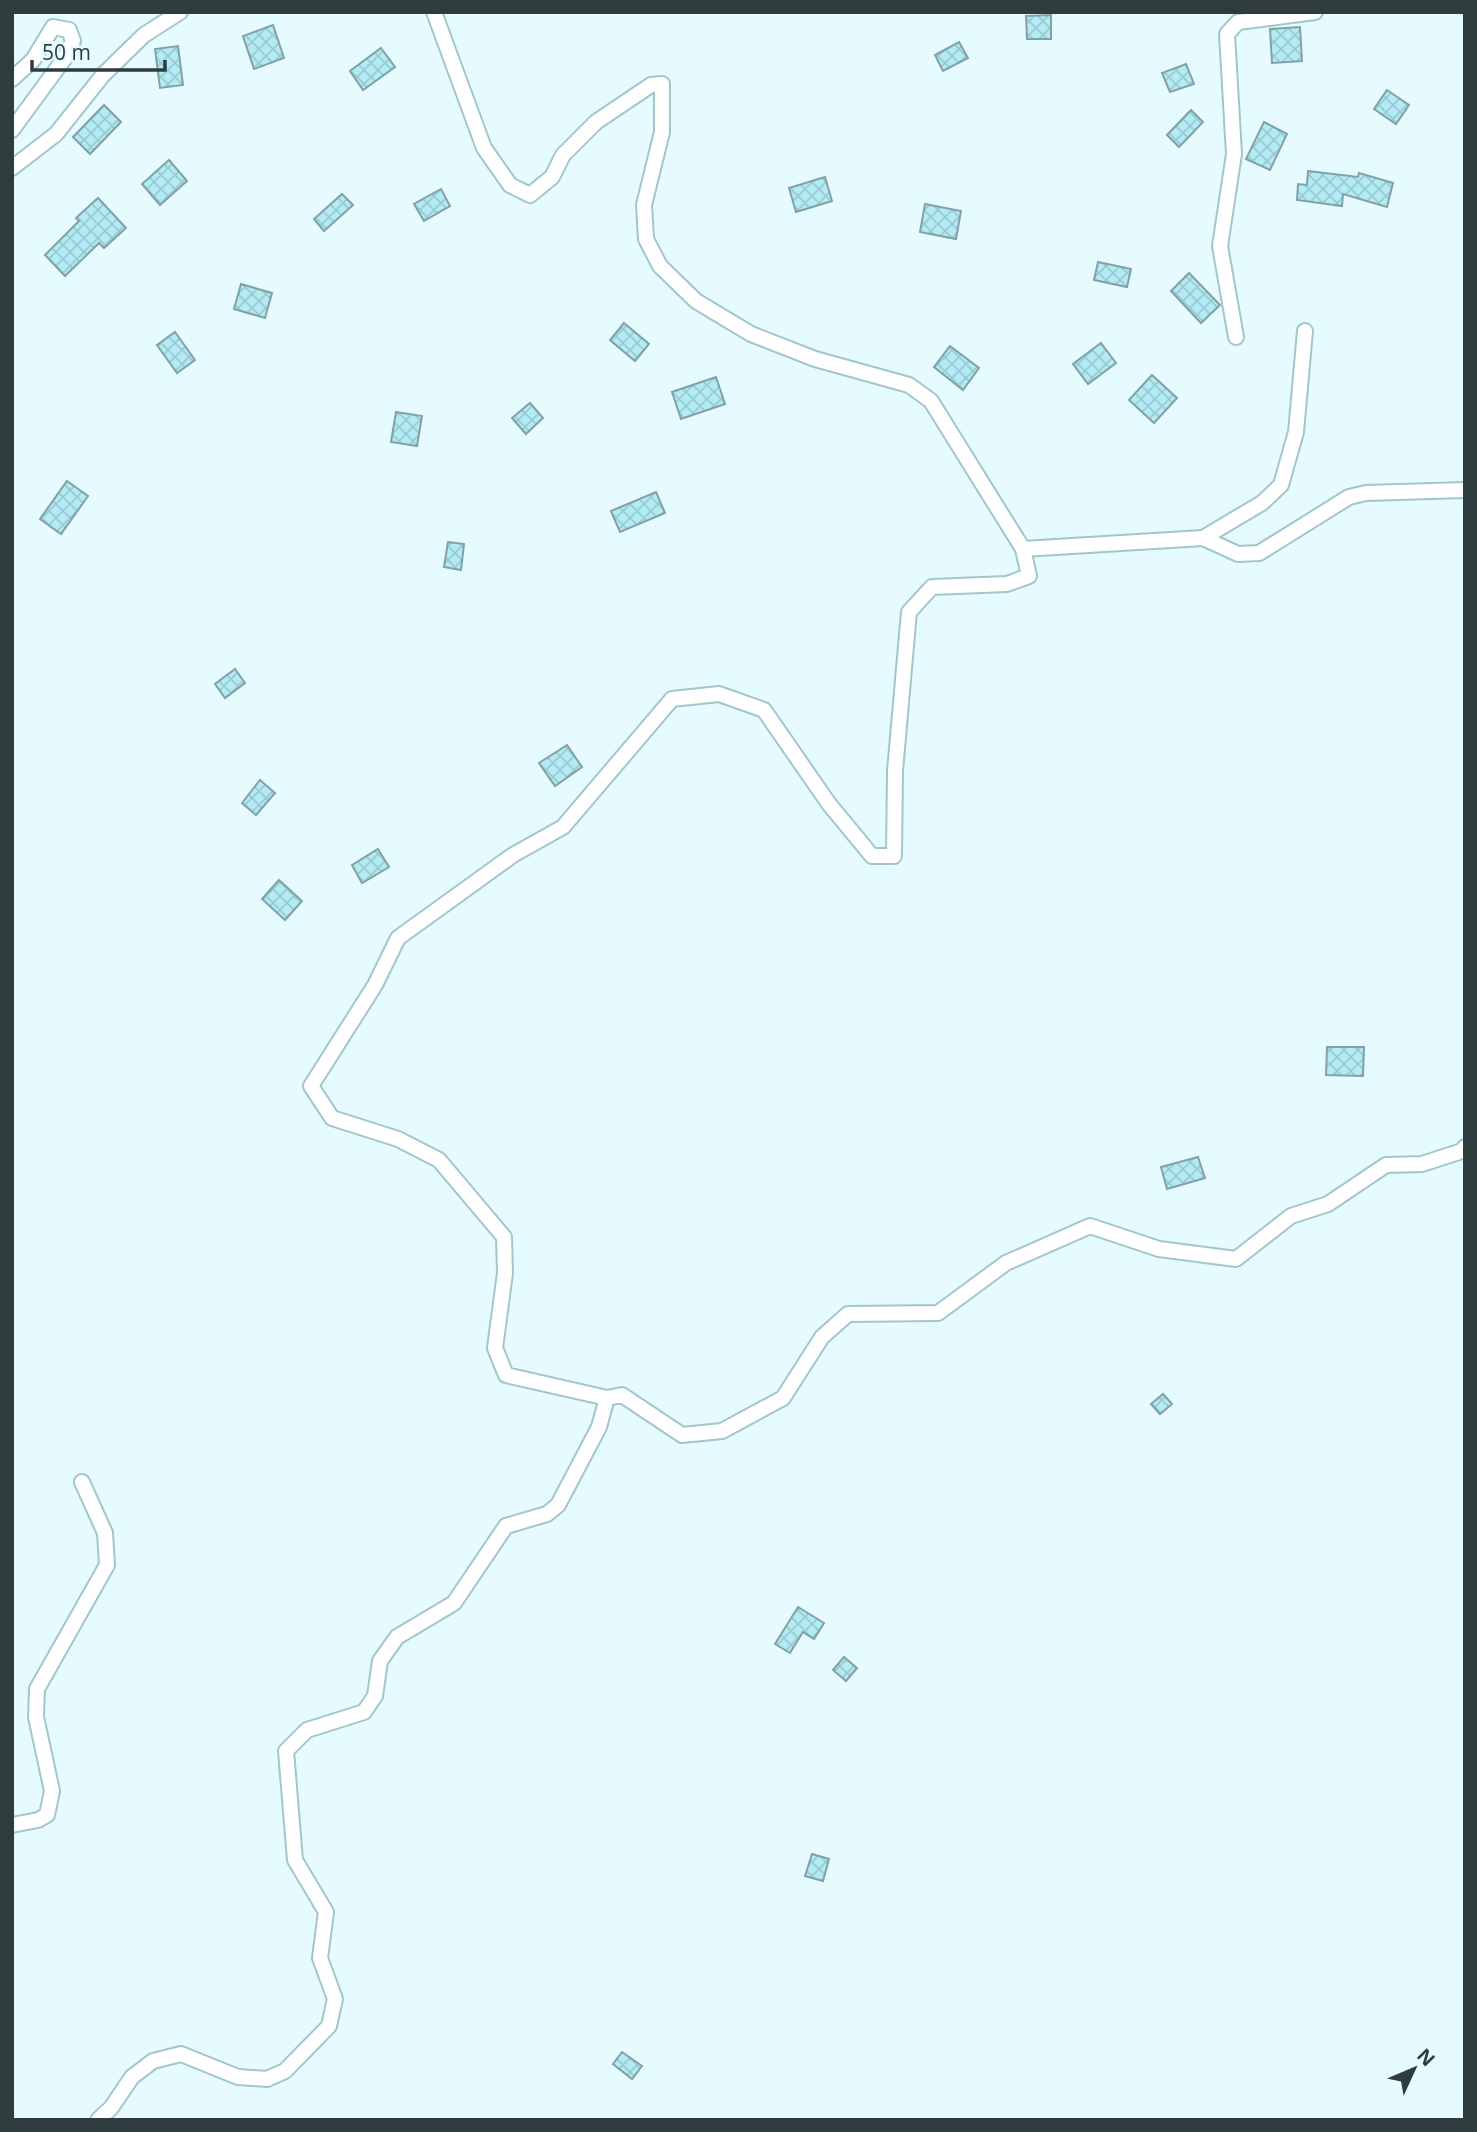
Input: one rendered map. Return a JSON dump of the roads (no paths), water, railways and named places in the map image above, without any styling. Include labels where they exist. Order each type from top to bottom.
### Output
[{"type":"street","points":[[12,168],[56,134],[103,75],[144,35],[180,12]]},
{"type":"street","points":[[434,12],[484,148],[510,186],[530,195],[552,177],[563,156],[596,122],[651,85],[663,84],[662,131],[644,205],[646,239],[660,266],[696,301],[751,334],[815,359],[909,385],[931,401],[1023,549],[1029,576],[1007,584],[932,587],[909,612],[895,771],[894,856],[872,856],[829,804],[764,710],[719,694],[672,699],[563,827],[513,855],[398,938],[375,985],[311,1086],[332,1118],[398,1139],[439,1160],[504,1237],[505,1273],[495,1348],[506,1376],[607,1398],[622,1395],[682,1435],[722,1432],[783,1398],[822,1337],[848,1314],[938,1313],[1006,1263],[1090,1226],[1159,1249],[1236,1259],[1291,1216],[1328,1204],[1387,1165],[1422,1164],[1462,1151],[1465,1147]]},
{"type":"street","points":[[1236,337],[1220,246],[1234,154],[1227,34],[1238,22],[1315,12]]},
{"type":"street","points":[[12,79],[33,60],[53,27],[69,30],[73,41],[64,59],[12,130]]},
{"type":"street","points":[[1023,549],[1203,538],[1262,503],[1281,485],[1296,432],[1305,331]]},
{"type":"street","points":[[1203,538],[1238,554],[1259,553],[1349,498],[1366,493],[1465,489]]},
{"type":"street","points":[[98,2120],[111,2108],[132,2077],[153,2061],[181,2054],[238,2077],[267,2079],[285,2071],[329,2026],[335,1999],[320,1958],[326,1912],[295,1860],[286,1751],[307,1730],[364,1712],[375,1696],[380,1661],[397,1637],[454,1603],[506,1526],[547,1514],[558,1505],[599,1427],[607,1398]]},
{"type":"street","points":[[12,1825],[38,1820],[47,1815],[52,1791],[36,1717],[37,1689],[107,1565],[105,1533],[82,1482]]}]
